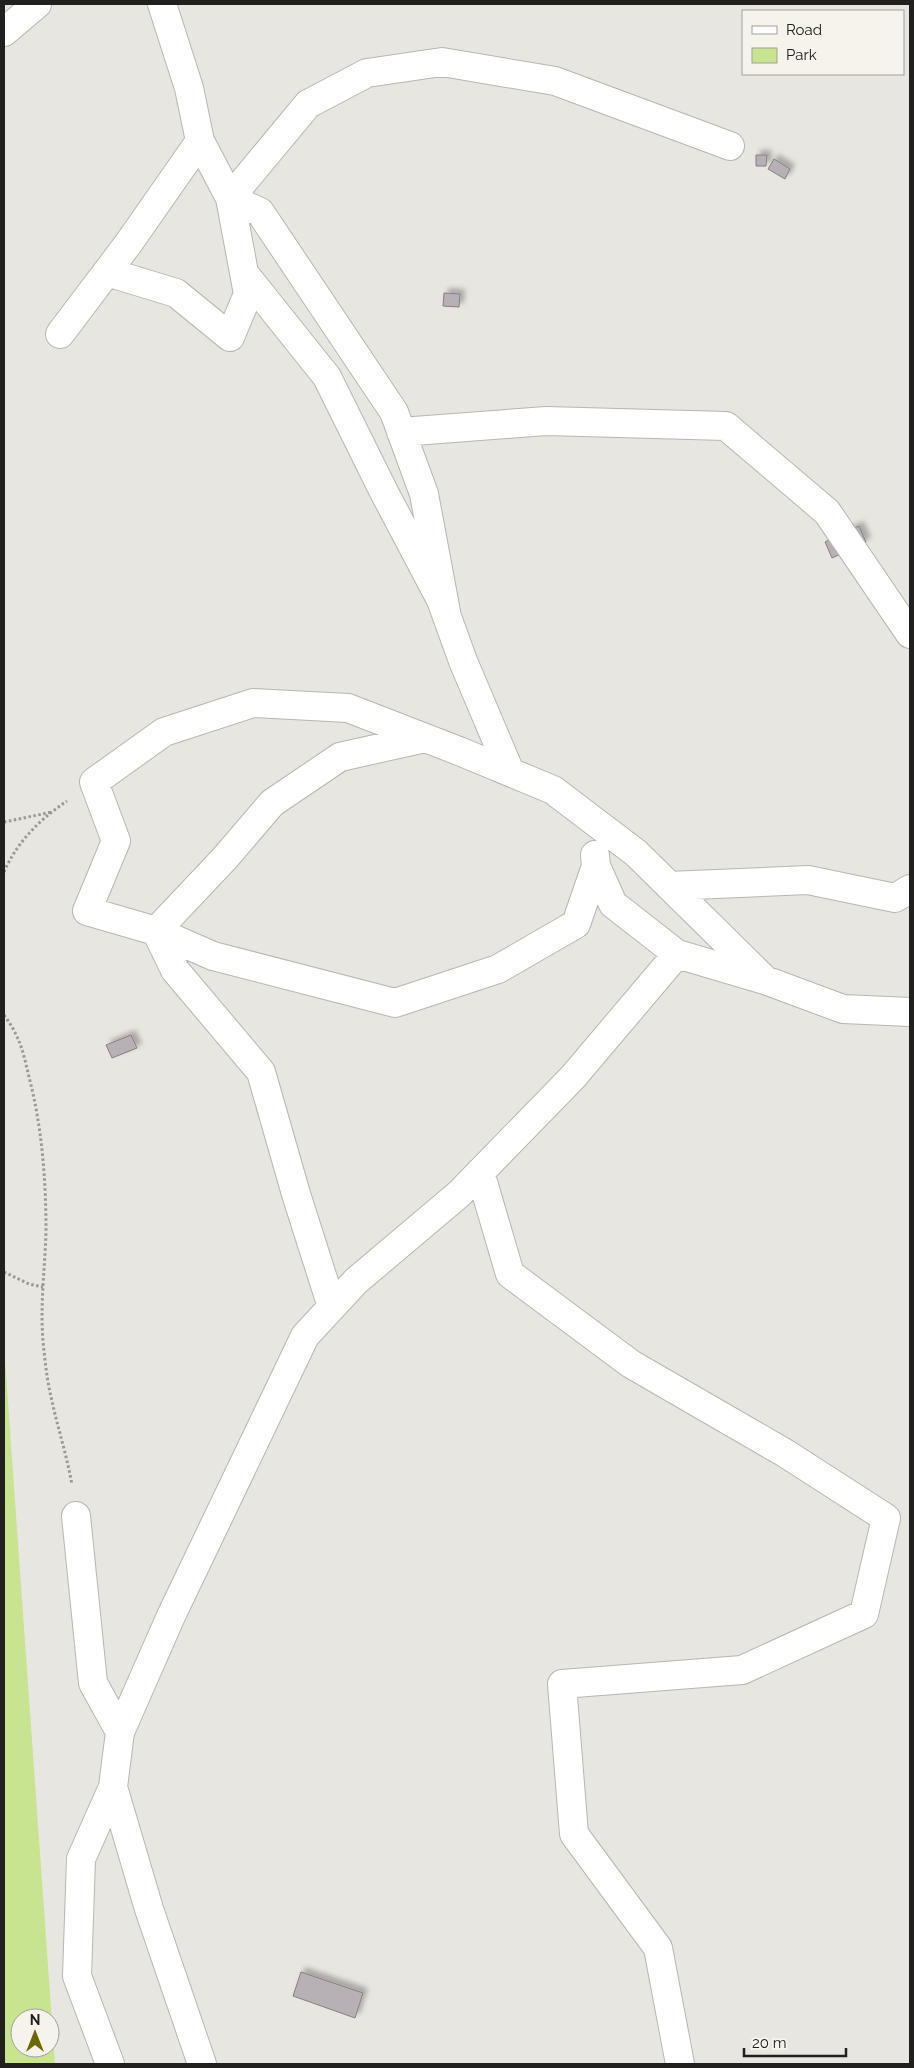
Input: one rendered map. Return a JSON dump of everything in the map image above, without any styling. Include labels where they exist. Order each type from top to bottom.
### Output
[{"type":"street","points":[[4,32],[37,4]]},
{"type":"street","points":[[107,272],[176,293],[230,337],[248,294],[230,198],[200,141],[189,88],[162,4]]},
{"type":"street","points":[[230,198],[308,104],[367,73],[442,62],[555,81],[730,146]]},
{"type":"street","points":[[60,334],[107,272],[200,141]]},
{"type":"street","points":[[230,198],[260,212],[394,412],[424,494],[447,617]]},
{"type":"street","points":[[244,273],[327,377],[384,492],[441,600],[463,661],[510,772]]},
{"type":"street","points":[[401,432],[546,421],[726,426],[827,512],[910,634]]},
{"type":"street","points":[[596,866],[576,924],[498,969],[395,1003],[213,956],[156,931],[87,911],[116,842],[94,782],[164,732],[253,703],[348,708],[553,790],[636,854],[765,980]]},
{"type":"street","points":[[156,931],[272,803],[340,757],[425,738]]},
{"type":"street","points":[[594,821],[596,866],[613,904],[677,954],[765,980],[843,1009],[910,1012]]},
{"type":"street","points":[[669,886],[808,880],[895,898],[910,889]]},
{"type":"street","points":[[156,931],[175,970],[261,1072],[296,1194],[332,1307]]},
{"type":"street","points":[[110,2064],[78,1976],[81,1859],[113,1787],[120,1732],[171,1616],[305,1336],[356,1280],[459,1194],[572,1077],[677,954]]},
{"type":"street","points":[[480,1172],[510,1274],[631,1364],[785,1453],[886,1518],[864,1614],[742,1670],[562,1684],[574,1834],[658,1948],[680,2064]]},
{"type":"street","points":[[76,1516],[93,1683],[120,1732]]},
{"type":"street","points":[[113,1787],[149,1909],[202,2064]]},
{"type":"path","points":[[4,872],[19,846],[31,831],[94,782]]},
{"type":"path","points":[[4,822],[53,812]]},
{"type":"path","points":[[4,1015],[15,1030],[21,1044],[36,1104],[44,1185],[46,1231],[41,1313],[46,1367],[52,1402],[69,1468],[76,1516]]},
{"type":"path","points":[[4,1272],[29,1284],[43,1287]]},
{"type":"green space","points":[[4,1346],[51,2008],[10,2008],[10,2058],[55,2058],[55,2064],[4,2064]]},
{"type":"building","points":[[756,155],[767,155],[766,166],[756,166]]},
{"type":"building","points":[[774,159],[790,169],[785,179],[768,169]]},
{"type":"building","points":[[444,293],[460,294],[459,307],[443,306]]},
{"type":"building","points":[[859,526],[866,542],[832,558],[825,542]]},
{"type":"building","points":[[131,1035],[137,1048],[112,1058],[106,1045]]},
{"type":"building","points":[[301,1972],[363,1993],[355,2018],[293,1996]]}]
